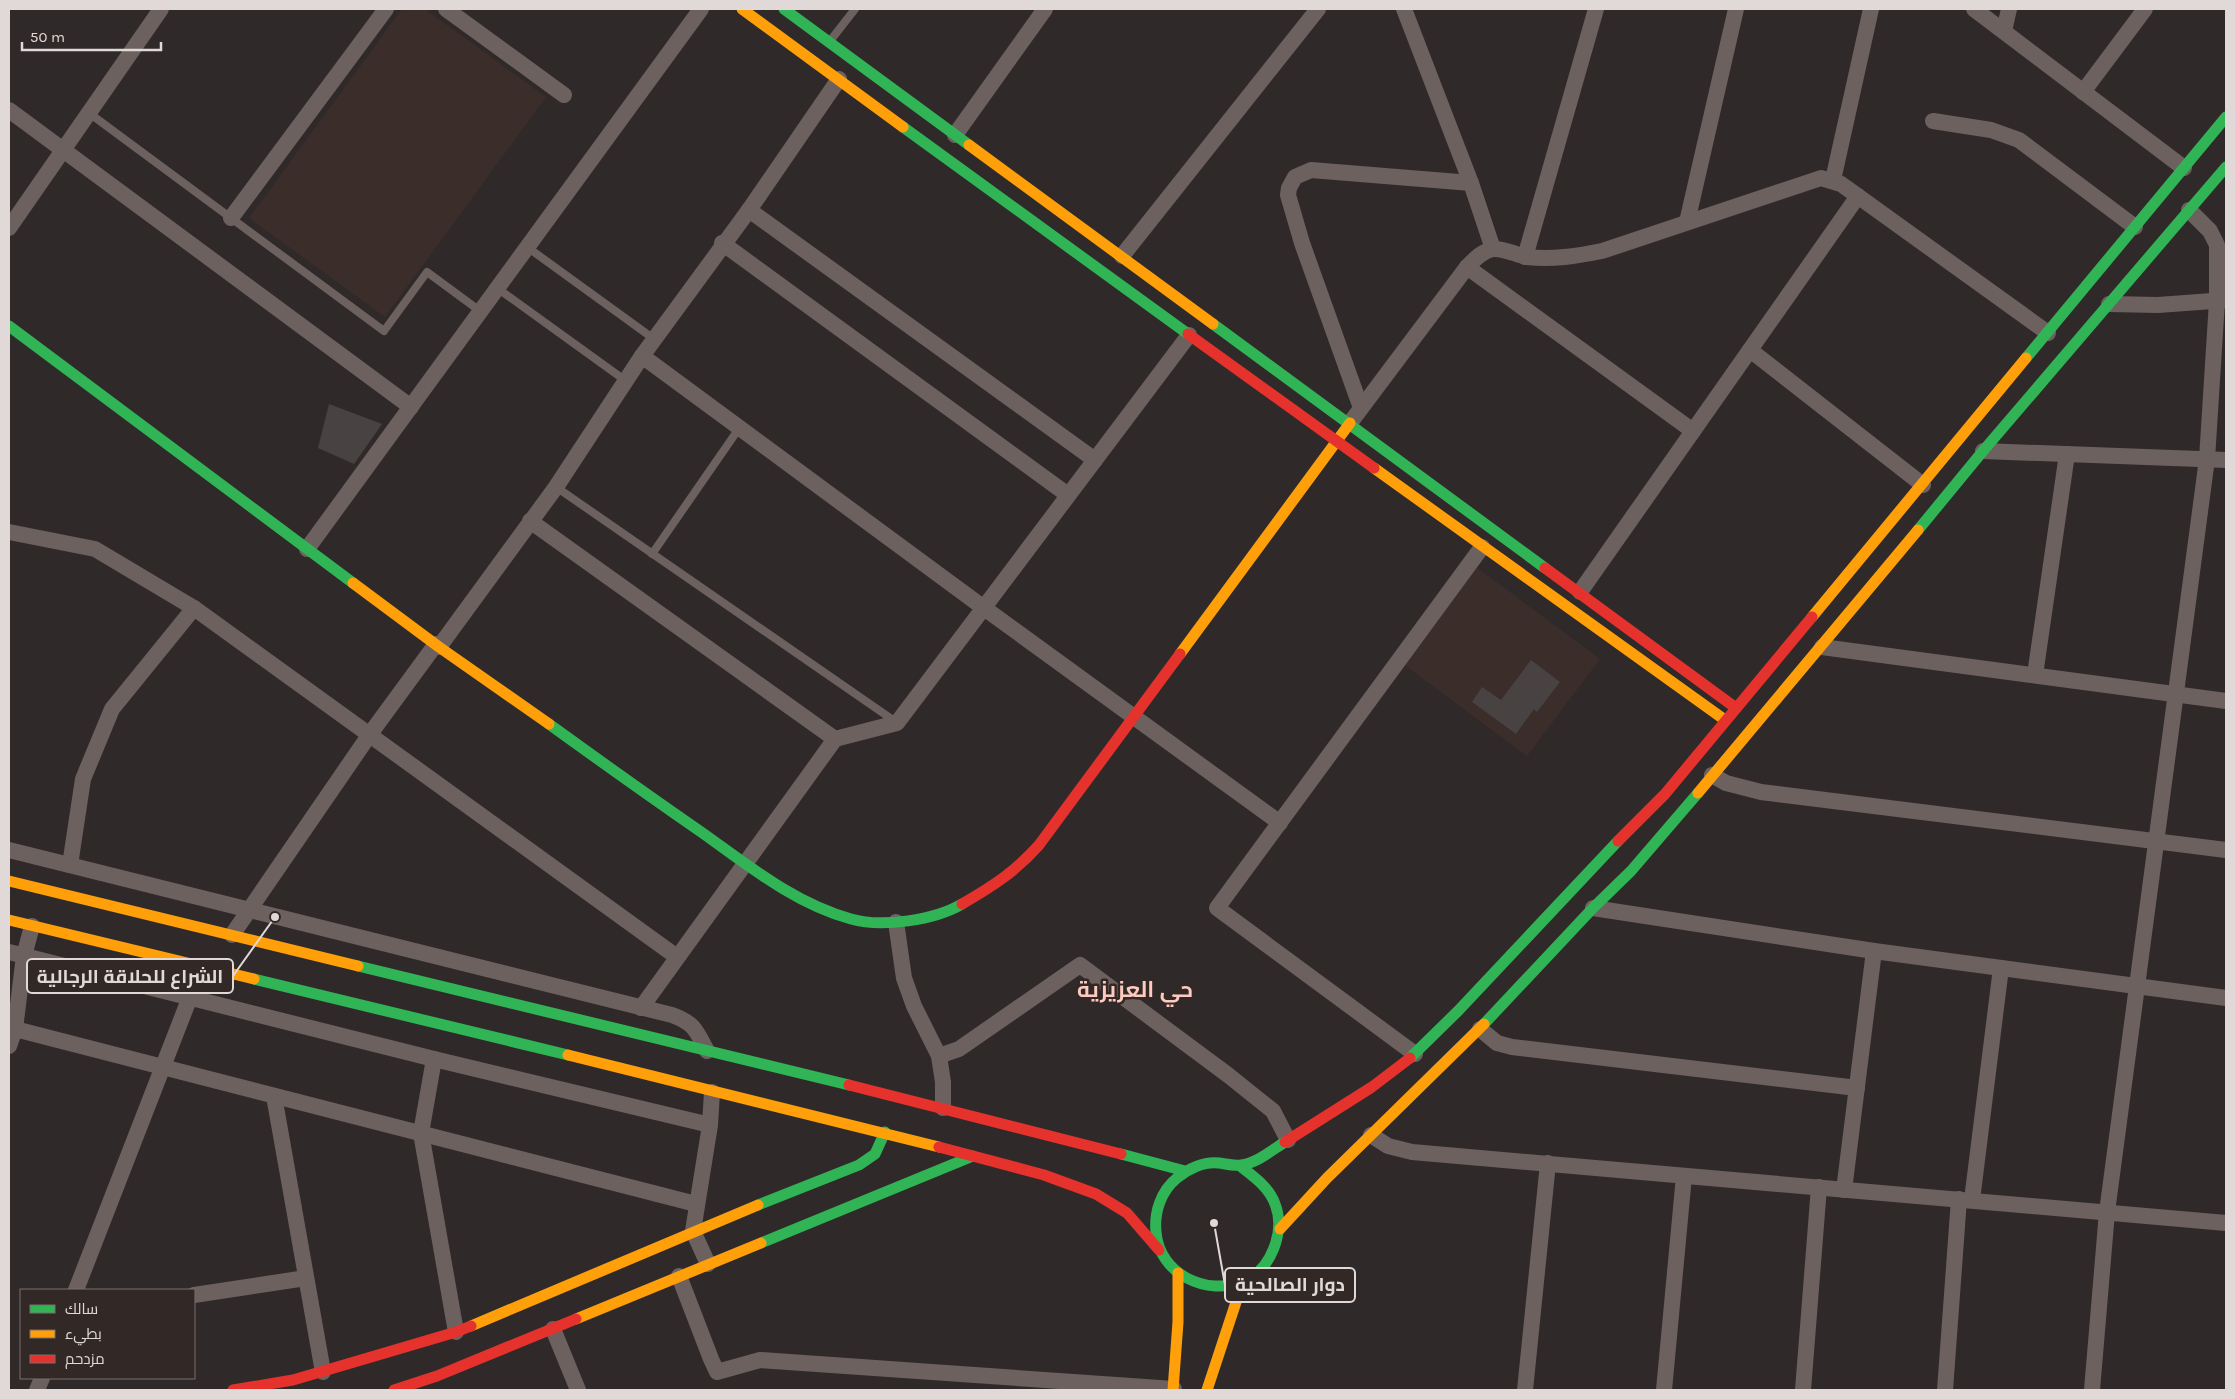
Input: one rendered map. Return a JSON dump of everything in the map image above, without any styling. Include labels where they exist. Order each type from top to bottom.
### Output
[{"type":"street","points":[[9,228],[160,9]]},
{"type":"street","points":[[230,218],[386,9]]},
{"type":"street","points":[[307,549],[701,9]]},
{"type":"street","points":[[742,9],[1336,442],[1725,720]]},
{"type":"street","points":[[955,135],[1045,9]]},
{"type":"street","points":[[1122,256],[1318,9]]},
{"type":"street","points":[[1404,9],[1471,183],[1493,249]]},
{"type":"street","points":[[1525,257],[1596,9]]},
{"type":"street","points":[[1687,222],[1736,9]]},
{"type":"street","points":[[1833,180],[1871,9]]},
{"type":"street","points":[[1974,9],[2184,168]]},
{"type":"street","points":[[2004,31],[2009,9]]},
{"type":"street","points":[[2083,92],[2144,9]]},
{"type":"street","points":[[449,10],[564,95]]},
{"type":"street","points":[[791,11],[829,43],[1736,708]]},
{"type":"street","points":[[232,935],[370,734],[556,487],[642,356],[722,243],[749,210],[838,80]]},
{"type":"street","points":[[9,110],[411,406]]},
{"type":"street","points":[[1240,1166],[1288,1140],[1366,1090],[1415,1054],[1665,794],[2226,118]]},
{"type":"street","points":[[1933,121],[1992,130],[2019,140],[2135,227]]},
{"type":"street","points":[[1280,1229],[1327,1178],[1480,1029],[1593,908],[1631,871],[1822,647],[1983,451],[2226,167]]},
{"type":"street","points":[[1361,408],[1302,243],[1288,195],[1292,182],[1300,173],[1310,170],[1471,183]]},
{"type":"street","points":[[9,326],[438,646],[745,863],[810,905],[834,915],[853,920],[896,922],[937,915],[957,907],[993,886],[1019,867],[1039,845],[1361,408],[1467,267],[1478,256],[1493,249],[1525,257],[1557,258],[1602,251],[1821,178],[1833,180],[1858,196],[2048,334]]},
{"type":"street","points":[[2210,187],[2226,187]]},
{"type":"street","points":[[1580,592],[1858,196]]},
{"type":"street","points":[[749,210],[1095,460]]},
{"type":"street","points":[[2092,1390],[2107,1212],[2207,460],[2221,301],[2217,245],[2210,231],[2189,210]]},
{"type":"street","points":[[722,243],[1068,495]]},
{"type":"street","points":[[1467,267],[1693,431]]},
{"type":"street","points":[[2109,304],[2158,305],[2221,301]]},
{"type":"street","points":[[641,1008],[835,739],[898,723],[1189,335]]},
{"type":"street","points":[[1750,350],[1923,485]]},
{"type":"street","points":[[642,356],[1134,718],[1280,823]]},
{"type":"street","points":[[1983,451],[2226,460]]},
{"type":"street","points":[[2035,675],[2067,454]]},
{"type":"street","points":[[530,521],[835,739]]},
{"type":"street","points":[[9,532],[95,549],[194,608],[677,957]]},
{"type":"street","points":[[1415,1054],[1217,908],[1482,547]]},
{"type":"street","points":[[70,865],[83,779],[112,709],[194,608]]},
{"type":"street","points":[[1822,647],[2226,701]]},
{"type":"street","points":[[1712,775],[1726,783],[1761,792],[2226,850]]},
{"type":"street","points":[[9,850],[687,1020],[695,1027],[706,1051]]},
{"type":"street","points":[[9,881],[943,1108],[1185,1171]]},
{"type":"street","points":[[1593,908],[1874,951],[2226,998]]},
{"type":"street","points":[[9,920],[712,1092],[885,1132],[1044,1175],[1096,1194],[1127,1213],[1161,1252]]},
{"type":"street","points":[[896,922],[904,978],[914,1006],[939,1056],[944,1082],[943,1108]]},
{"type":"street","points":[[9,1046],[12,1030],[17,954],[32,926]]},
{"type":"street","points":[[1844,1190],[1874,951]]},
{"type":"street","points":[[17,954],[710,1126]]},
{"type":"street","points":[[939,1056],[959,1049],[1080,965],[1228,1075],[1273,1111],[1288,1140]]},
{"type":"street","points":[[1945,1390],[1965,1200],[2001,968]]},
{"type":"street","points":[[76,1289],[190,997]]},
{"type":"street","points":[[1480,1029],[1497,1043],[1512,1047],[1857,1088]]},
{"type":"street","points":[[12,1030],[696,1204]]},
{"type":"street","points":[[434,1059],[421,1134],[456,1332]]},
{"type":"street","points":[[708,1264],[693,1231],[710,1126],[712,1092]]},
{"type":"street","points":[[274,1096],[323,1372]]},
{"type":"street","points":[[233,1390],[293,1380],[456,1332],[693,1231],[869,1160],[878,1150],[885,1132]]},
{"type":"street","points":[[1371,1135],[1388,1146],[1412,1152],[2226,1223]]},
{"type":"street","points":[[394,1390],[440,1383],[553,1329],[973,1156]]},
{"type":"street","points":[[1212,1162],[1240,1166],[1251,1172],[1270,1191],[1276,1203],[1280,1229],[1274,1250],[1269,1260],[1261,1269],[1243,1281],[1221,1287],[1193,1282],[1168,1264],[1161,1252],[1156,1240],[1154,1226],[1158,1206],[1166,1189],[1185,1171],[1212,1162]]},
{"type":"street","points":[[1525,1390],[1548,1163]]},
{"type":"street","points":[[1664,1390],[1684,1176]]},
{"type":"street","points":[[1803,1390],[1819,1187]]},
{"type":"street","points":[[679,1276],[717,1372],[760,1360],[1178,1390],[1178,1273]]},
{"type":"street","points":[[195,1295],[306,1278]]},
{"type":"street","points":[[1207,1390],[1243,1281]]},
{"type":"street","points":[[553,1329],[578,1390]]},
{"type":"lane","points":[[829,43],[855,9]]},
{"type":"lane","points":[[89,113],[384,330],[427,272],[480,311]]},
{"type":"lane","points":[[527,247],[654,339]]},
{"type":"lane","points":[[497,288],[626,381]]},
{"type":"lane","points":[[652,554],[740,427]]},
{"type":"lane","points":[[556,487],[898,723]]},
{"type":"shaded area","points":[[402,9],[425,9],[546,97],[385,317],[249,218]]},
{"type":"shaded area","points":[[1475,566],[1600,659],[1527,756],[1403,664]]},
{"type":"building","points":[[329,404],[382,424],[354,464],[318,448]]},
{"type":"building","points":[[1531,660],[1560,682],[1537,712],[1534,709],[1516,734],[1472,702],[1482,687],[1501,700]]},
{"type":"traffic: fast","points":[[784,9],[969,145]]},
{"type":"traffic: fast","points":[[2026,358],[2226,117]]},
{"type":"traffic: fast","points":[[903,127],[1188,334]]},
{"type":"traffic: fast","points":[[1918,530],[1983,451],[2226,167]]},
{"type":"traffic: fast","points":[[1213,324],[1545,568]]},
{"type":"traffic: fast","points":[[9,326],[353,583]]},
{"type":"traffic: fast","points":[[549,724],[756,871],[811,904],[851,919],[878,923],[923,918],[951,910],[962,904]]},
{"type":"traffic: fast","points":[[1484,1024],[1593,908],[1631,871],[1698,793]]},
{"type":"traffic: fast","points":[[1410,1058],[1458,1011],[1618,841]]},
{"type":"traffic: fast","points":[[358,966],[849,1085]]},
{"type":"traffic: fast","points":[[254,979],[568,1055]]},
{"type":"traffic: fast","points":[[758,1205],[859,1165],[875,1154],[885,1132]]},
{"type":"traffic: fast","points":[[1240,1166],[1265,1187],[1275,1204],[1279,1226],[1274,1248],[1262,1268],[1254,1276],[1244,1281],[1230,1285],[1215,1286],[1201,1284],[1175,1270],[1166,1260],[1159,1247],[1156,1217],[1160,1202],[1167,1189],[1177,1178],[1196,1166],[1208,1163],[1247,1164],[1264,1156],[1285,1142]]},
{"type":"traffic: fast","points":[[1121,1154],[1185,1171]]},
{"type":"traffic: fast","points":[[761,1243],[973,1156]]},
{"type":"traffic: slow","points":[[742,9],[903,127]]},
{"type":"traffic: slow","points":[[969,145],[1213,324]]},
{"type":"traffic: slow","points":[[1812,617],[2026,358]]},
{"type":"traffic: slow","points":[[1180,654],[1350,423]]},
{"type":"traffic: slow","points":[[1374,468],[1725,720]]},
{"type":"traffic: slow","points":[[1698,793],[1918,530]]},
{"type":"traffic: slow","points":[[353,583],[439,647],[549,724]]},
{"type":"traffic: slow","points":[[9,881],[358,966]]},
{"type":"traffic: slow","points":[[9,920],[254,979]]},
{"type":"traffic: slow","points":[[1280,1229],[1327,1178],[1484,1024]]},
{"type":"traffic: slow","points":[[568,1055],[939,1147]]},
{"type":"traffic: slow","points":[[471,1326],[758,1205]]},
{"type":"traffic: slow","points":[[576,1319],[761,1243]]},
{"type":"traffic: slow","points":[[1173,1390],[1178,1322],[1178,1273]]},
{"type":"traffic: slow","points":[[1207,1390],[1243,1281]]},
{"type":"traffic: jam","points":[[1188,334],[1374,468]]},
{"type":"traffic: jam","points":[[1545,568],[1736,708]]},
{"type":"traffic: jam","points":[[1618,841],[1665,794],[1812,617]]},
{"type":"traffic: jam","points":[[962,904],[1003,878],[1039,845],[1180,654]]},
{"type":"traffic: jam","points":[[1285,1142],[1372,1087],[1410,1058]]},
{"type":"traffic: jam","points":[[849,1085],[1121,1154]]},
{"type":"traffic: jam","points":[[939,1147],[1044,1175],[1096,1194],[1127,1213],[1159,1250]]},
{"type":"traffic: jam","points":[[394,1390],[437,1376],[576,1319]]},
{"type":"traffic: jam","points":[[233,1390],[293,1380],[471,1326]]},
{"type":"place","name":"الشراع للحلاقة الرجالية","points":[[275,917]]},
{"type":"place","name":"دوار الصالحية","points":[[1214,1223]]},
{"type":"district","name":"حي العزيزية","points":[[1135,990]]}]
